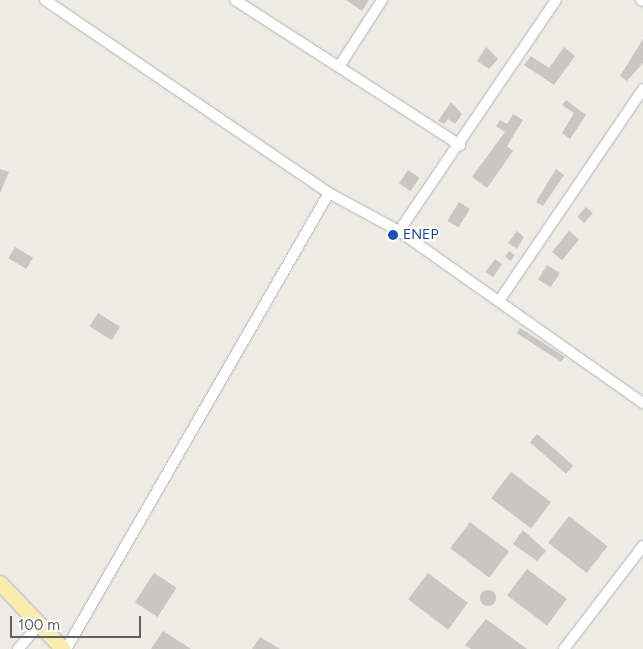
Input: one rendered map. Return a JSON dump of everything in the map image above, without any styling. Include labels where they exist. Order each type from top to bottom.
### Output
[{"type":"main road","points":[[0,584],[65,649]]},
{"type":"street","points":[[45,0],[329,193],[399,231],[643,402]]},
{"type":"street","points":[[235,0],[340,65],[460,145]]},
{"type":"street","points":[[340,65],[382,0]]},
{"type":"street","points":[[399,231],[460,145],[556,0]]},
{"type":"street","points":[[499,301],[643,89]]},
{"type":"street","points":[[65,649],[329,193]]},
{"type":"street","points":[[564,649],[643,546]]},
{"type":"street","points":[[18,649],[39,625]]},
{"type":"building","points":[[346,0],[369,0],[362,11]]},
{"type":"building","points":[[643,39],[643,63],[627,81],[620,76]]},
{"type":"building","points":[[486,47],[498,59],[489,69],[477,61]]},
{"type":"building","points":[[564,47],[575,56],[554,85],[524,65],[531,56],[549,68]]},
{"type":"building","points":[[566,100],[586,115],[570,139],[562,133],[574,113],[562,105]]},
{"type":"building","points":[[451,102],[462,114],[455,124],[448,119],[444,124],[438,121]]},
{"type":"building","points":[[513,114],[523,120],[507,146],[513,151],[487,188],[472,177],[505,132],[496,126],[500,120],[507,124]]},
{"type":"building","points":[[0,169],[9,172],[0,193]]},
{"type":"building","points":[[556,169],[564,175],[543,206],[536,202]]},
{"type":"building","points":[[408,170],[420,178],[411,191],[399,183]]},
{"type":"building","points":[[459,202],[470,209],[458,228],[447,221]]},
{"type":"building","points":[[586,207],[593,213],[584,223],[577,217]]},
{"type":"building","points":[[517,231],[524,237],[517,249],[508,243]]},
{"type":"building","points":[[569,231],[579,239],[562,260],[552,252]]},
{"type":"building","points":[[15,247],[33,258],[26,269],[8,258]]},
{"type":"building","points":[[509,251],[515,255],[511,261],[505,257]]},
{"type":"building","points":[[495,259],[502,264],[493,277],[486,272]]},
{"type":"building","points":[[547,265],[560,273],[551,287],[538,279]]},
{"type":"building","points":[[98,313],[120,327],[112,340],[90,327]]},
{"type":"building","points":[[520,328],[564,357],[561,362],[517,333]]},
{"type":"building","points":[[537,434],[573,465],[566,474],[530,442]]},
{"type":"building","points":[[511,472],[551,502],[531,528],[491,498]]},
{"type":"building","points":[[569,516],[608,546],[587,573],[548,543]]},
{"type":"building","points":[[470,522],[509,551],[489,578],[450,548]]},
{"type":"building","points":[[523,530],[546,551],[537,561],[513,544]]},
{"type":"building","points":[[527,569],[567,599],[547,625],[507,595]]},
{"type":"building","points":[[154,573],[177,588],[158,617],[135,602]]},
{"type":"building","points":[[428,573],[468,603],[448,629],[408,599]]},
{"type":"building","points":[[485,590],[491,590],[496,595],[494,604],[485,606],[480,601],[480,595]]},
{"type":"building","points":[[486,619],[527,649],[471,649],[465,645]]},
{"type":"building","points":[[163,631],[191,649],[151,649]]},
{"type":"building","points":[[260,637],[280,649],[252,649]]},
{"type":"place","name":"ENEP","points":[[393,235]]}]
